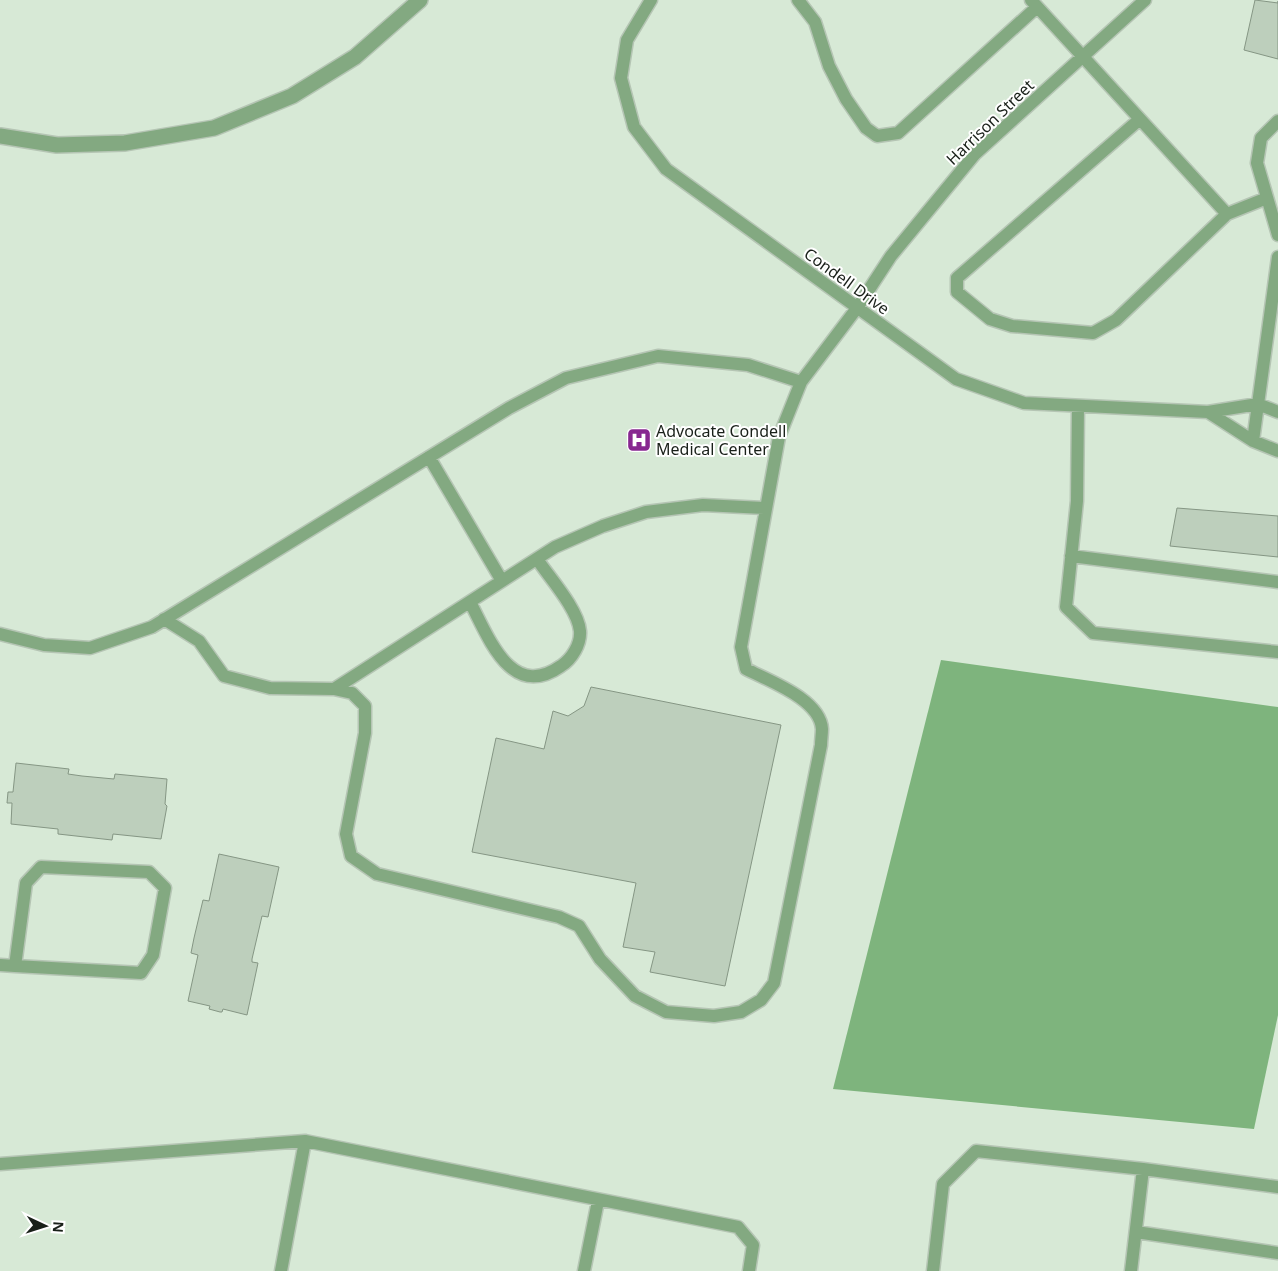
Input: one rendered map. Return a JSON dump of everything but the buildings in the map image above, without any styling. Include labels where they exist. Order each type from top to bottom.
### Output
[{"type":"street","points":[[0,136],[57,145],[115,144],[214,128],[292,96],[355,57],[420,0]]},
{"type":"lane","name":"Condell Drive","points":[[651,0],[626,40],[621,78],[634,127],[666,169],[956,379],[1024,403],[1208,412],[1258,404]]},
{"type":"lane","points":[[798,0],[815,22],[829,66],[846,99],[866,128],[877,136],[898,133],[1034,3],[1227,214]]},
{"type":"lane","name":"Harrison Street","points":[[334,689],[352,693],[365,706],[366,733],[346,834],[351,856],[377,874],[559,917],[579,926],[600,959],[635,996],[666,1012],[714,1016],[741,1012],[760,1000],[774,982],[819,754],[822,728],[818,717],[810,706],[800,698],[746,669],[742,658],[741,646],[781,430],[801,382],[857,308],[891,256],[975,154],[1138,3]]},
{"type":"lane","points":[[1140,119],[957,278],[958,292],[990,319],[1012,326],[1093,332],[1116,320],[1227,214],[1267,198]]},
{"type":"lane","points":[[1278,121],[1261,138],[1257,163],[1278,235]]},
{"type":"lane","points":[[1253,441],[1278,257]]},
{"type":"lane","points":[[0,634],[44,645],[90,648],[152,627],[509,408],[566,378],[658,356],[748,365],[801,382]]},
{"type":"lane","points":[[1258,404],[1278,412]]},
{"type":"lane","points":[[1078,406],[1077,501],[1066,607],[1092,633],[1278,652]]},
{"type":"lane","points":[[1208,412],[1253,441],[1278,451]]},
{"type":"lane","points":[[429,457],[502,581]]},
{"type":"lane","points":[[164,619],[199,641],[224,676],[270,688],[334,689],[555,547],[603,526],[646,512],[703,504],[766,508]]},
{"type":"lane","points":[[1071,556],[1278,582]]},
{"type":"lane","points":[[470,602],[503,662],[521,675],[547,676],[564,664],[575,652],[580,631],[575,614],[537,559]]},
{"type":"lane","points":[[0,966],[141,973],[153,955],[165,888],[148,872],[41,867],[26,883],[14,966]]},
{"type":"lane","points":[[0,1164],[305,1141],[738,1227],[753,1245],[749,1271]]},
{"type":"lane","points":[[281,1271],[305,1141]]},
{"type":"lane","points":[[933,1271],[943,1184],[976,1151],[1143,1169],[1278,1187]]},
{"type":"lane","points":[[1131,1271],[1143,1169]]},
{"type":"lane","points":[[584,1271],[598,1200]]},
{"type":"lane","points":[[1136,1232],[1278,1253]]},
{"type":"green space","points":[[941,660],[1278,707],[1278,1015],[1254,1129],[833,1089]]},
{"type":"place","name":"Advocate Condell Medical Center","points":[[639,440]]}]
